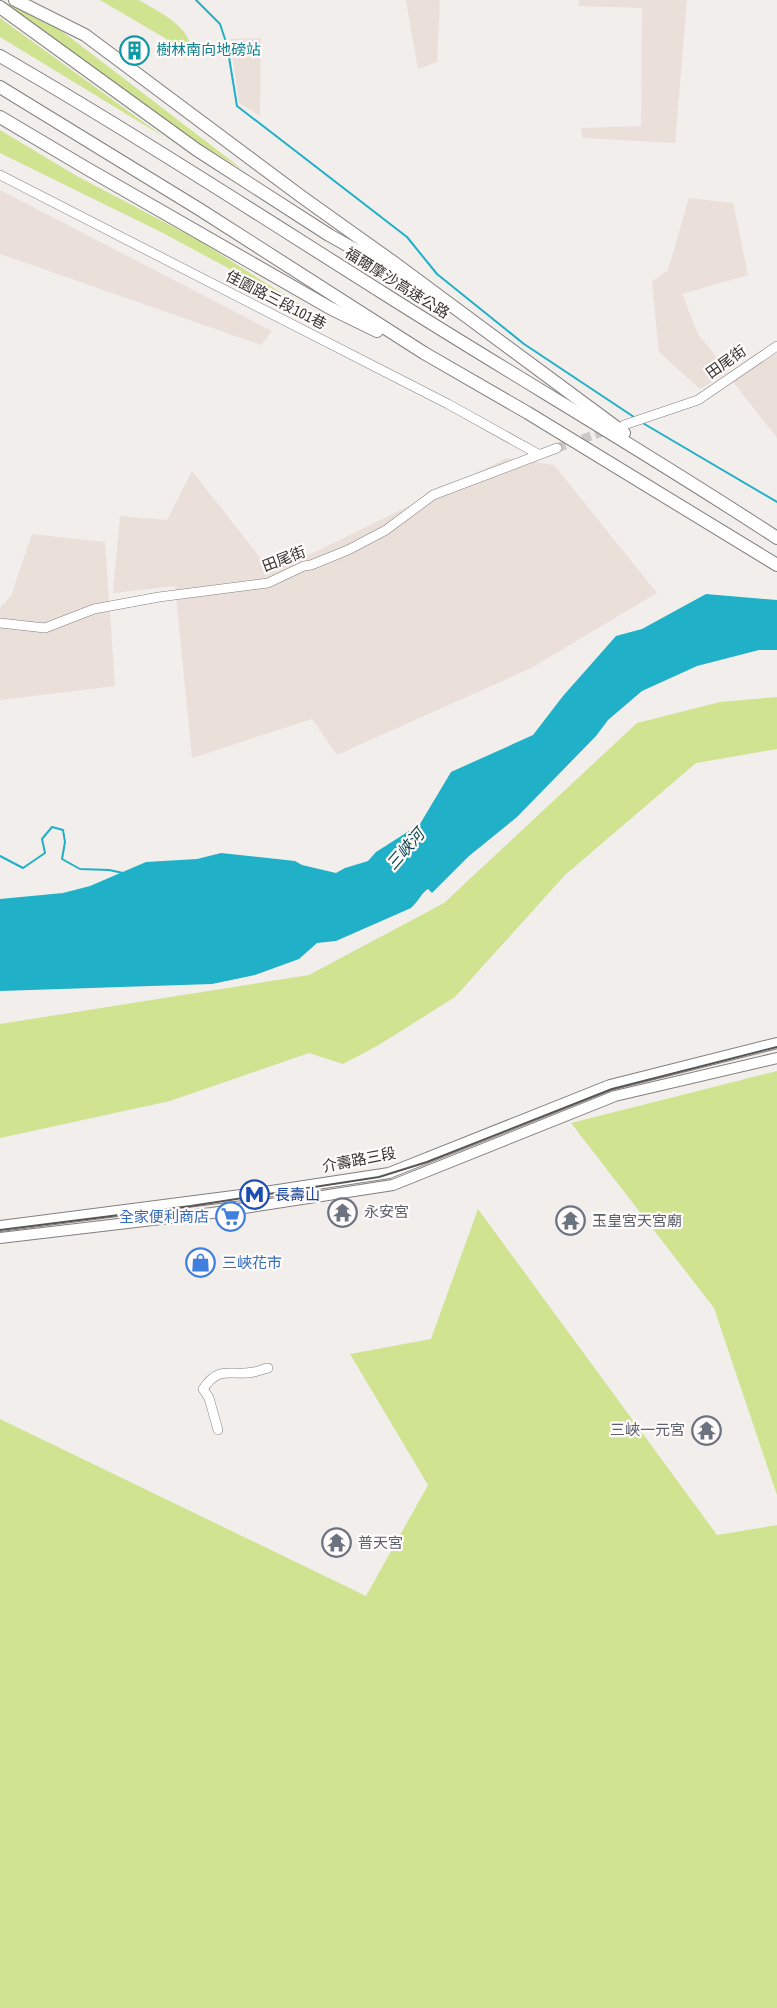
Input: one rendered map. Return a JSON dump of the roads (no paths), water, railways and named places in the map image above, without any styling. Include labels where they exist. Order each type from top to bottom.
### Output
[{"type":"highway","points":[[15,0],[85,35],[276,178],[691,481]]},
{"type":"highway","points":[[0,7],[197,150],[310,223],[464,315]]},
{"type":"highway","name":"福爾摩沙高速公路","points":[[0,56],[99,113],[384,294],[691,481],[777,538]]},
{"type":"highway","points":[[0,87],[199,209],[424,354],[528,413],[777,565]]},
{"type":"highway","points":[[0,117],[330,308],[424,354]]},
{"type":"highway","points":[[0,123],[44,144]]},
{"type":"main road","name":"介壽路三段","points":[[0,1226],[265,1192],[389,1173],[610,1085],[777,1043]]},
{"type":"main road","name":"介壽路三段","points":[[0,1239],[212,1213],[393,1185],[615,1096],[777,1058]]},
{"type":"street","name":"佳園路三段101巷","points":[[0,175],[448,404],[538,454]]},
{"type":"street","name":"田尾街","points":[[624,425],[698,400],[777,346]]},
{"type":"street","name":"田尾街","points":[[0,623],[45,628],[94,609],[159,597],[268,583],[376,536],[433,495],[557,448]]},
{"type":"street","points":[[218,1430],[209,1398],[203,1389],[208,1382],[222,1372],[253,1373],[268,1368]]},
{"type":"water","name":"三峽河","points":[[706,594],[777,600],[777,650],[759,650],[697,666],[642,691],[608,720],[596,736],[517,817],[469,856],[432,893],[426,890],[411,908],[336,941],[317,943],[299,959],[255,975],[212,984],[0,991],[0,899],[63,893],[90,886],[146,862],[197,859],[221,853],[295,861],[302,865],[336,873],[368,861],[376,852],[420,824],[451,772],[533,735],[563,696],[616,636],[642,629]]},
{"type":"waterway","points":[[196,0],[220,24],[227,45],[237,106],[407,237],[437,274],[524,344],[634,417]]},
{"type":"waterway","points":[[641,422],[777,502]]},
{"type":"waterway","points":[[0,856],[23,868],[45,853],[42,839],[52,827],[63,830],[65,842],[62,859],[80,869],[123,873]]},
{"type":"tunnel","points":[[557,448],[608,430]]},
{"type":"railway","points":[[0,1230],[191,1206],[379,1177],[427,1162],[612,1089],[777,1047]]},
{"type":"place","name":"樹林南向地磅站","points":[[135,50]]},
{"type":"place","name":"長壽山","points":[[254,1195]]},
{"type":"place","name":"永安宮","points":[[343,1212]]},
{"type":"place","name":"全家便利商店","points":[[230,1217]]},
{"type":"place","name":"玉皇宮天宮廟","points":[[571,1221]]},
{"type":"place","name":"三峽花市","points":[[201,1263]]},
{"type":"place","name":"三峽一元宮","points":[[706,1430]]},
{"type":"place","name":"普天宮","points":[[337,1543]]}]
